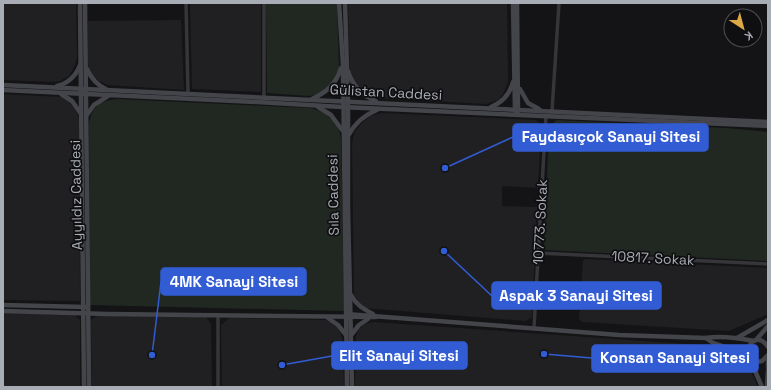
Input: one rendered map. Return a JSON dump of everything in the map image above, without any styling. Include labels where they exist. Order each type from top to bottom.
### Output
[{"type":"street","name":"Ayyıldız Caddesi","points":[[80,3],[81,59],[84,89]]},
{"type":"street","name":"Ayyıldız Caddesi","points":[[84,387],[86,313],[84,117],[86,66],[85,3]]},
{"type":"street","points":[[186,3],[188,93]]},
{"type":"street","points":[[264,3],[264,97]]},
{"type":"street","name":"Sıla Caddesi","points":[[339,3],[345,65],[349,316],[347,387]]},
{"type":"street","points":[[344,3],[345,65],[356,88],[369,99],[379,102]]},
{"type":"street","points":[[513,3],[514,74],[517,109]]},
{"type":"street","points":[[516,115],[518,85],[517,3]]},
{"type":"street","points":[[552,111],[558,3]]},
{"type":"street","points":[[52,87],[62,85],[73,77],[78,71],[81,59]]},
{"type":"street","points":[[310,100],[329,89],[345,65]]},
{"type":"street","points":[[58,93],[72,101],[84,117],[94,105],[109,92],[93,80],[86,66]]},
{"type":"street","points":[[488,108],[499,103],[508,95],[514,74]]},
{"type":"street","name":"Gülistan Caddesi","points":[[3,85],[84,89],[345,108],[516,115],[545,113],[552,111],[768,122]]},
{"type":"street","points":[[518,85],[521,93],[528,103],[545,113]]},
{"type":"street","name":"Gülistan Caddesi","points":[[3,90],[84,95],[109,92],[188,93],[517,109],[545,113],[768,126]]},
{"type":"street","points":[[312,105],[331,115],[340,126],[345,136],[357,123],[370,113],[379,109]]},
{"type":"street","name":"10773. Sokak","points":[[534,328],[545,113]]},
{"type":"street","name":"Sıla Caddesi","points":[[345,136],[350,293],[349,316]]},
{"type":"street","name":"10817. Sokak","points":[[538,253],[768,264]]},
{"type":"street","points":[[350,293],[354,302],[376,316]]},
{"type":"street","points":[[3,305],[86,306]]},
{"type":"street","points":[[3,311],[327,317],[376,316],[620,335],[737,338],[763,342],[768,347]]},
{"type":"street","name":"Ayyıldız Caddesi","points":[[86,313],[89,387]]},
{"type":"street","points":[[218,315],[218,387]]},
{"type":"street","points":[[327,317],[349,336],[362,323],[376,316]]},
{"type":"street","points":[[737,338],[768,320]]},
{"type":"street","points":[[762,387],[747,350],[768,326]]},
{"type":"street","name":"Sıla Caddesi","points":[[349,336],[352,387]]},
{"type":"street","points":[[706,338],[713,343],[749,356],[758,362],[762,361],[768,356]]},
{"type":"street","points":[[768,356],[768,367]]},
{"type":"street","points":[[767,387],[768,370]]},
{"type":"shaded area","points":[[3,3],[76,3],[77,58],[69,76],[55,82],[3,80]]},
{"type":"shaded area","points":[[190,3],[261,3],[261,92],[192,89]]},
{"type":"shaded area","points":[[266,3],[337,3],[339,68],[332,83],[321,92],[308,96],[267,93]]},
{"type":"shaded area","points":[[348,3],[507,3],[508,82],[503,94],[498,100],[486,104],[378,98],[362,91],[356,84],[350,69]]},
{"type":"shaded area","points":[[181,20],[184,90],[108,85],[99,81],[92,74],[88,65],[88,21]]},
{"type":"shaded area","points":[[3,94],[61,97],[69,101],[77,113],[79,119],[80,301],[3,300]]},
{"type":"shaded area","points":[[117,99],[310,108],[327,115],[338,128],[341,140],[344,311],[90,305],[89,124],[92,113],[97,106],[106,101]]},
{"type":"shaded area","points":[[382,113],[536,120],[541,125],[538,188],[502,186],[502,206],[537,207],[532,317],[526,321],[364,308],[354,295],[352,144],[354,133],[361,124],[370,116]]},
{"type":"shaded area","points":[[556,120],[726,128],[768,132],[768,261],[544,250],[549,128]]},
{"type":"shaded area","points":[[585,259],[768,268],[768,314],[729,331],[582,322],[579,319],[583,261]]},
{"type":"shaded area","points":[[3,313],[75,315],[80,320],[80,387],[3,387]]},
{"type":"shaded area","points":[[97,315],[206,317],[211,324],[212,387],[92,387],[91,320]]},
{"type":"shaded area","points":[[229,318],[326,320],[334,324],[342,337],[344,387],[222,387],[221,325]]},
{"type":"shaded area","points":[[374,322],[715,346],[729,352],[740,361],[752,374],[758,387],[355,387],[356,336],[359,329],[364,324]]},
{"type":"place","name":"Faydasıçok Sanayi Sitesi","points":[[445,168]]},
{"type":"place","name":"Aspak 3 Sanayi Sitesi","points":[[444,251]]},
{"type":"place","name":"Konsan Sanayi Sitesi","points":[[544,354]]},
{"type":"place","name":"4MK Sanayi Sitesi","points":[[152,355]]},
{"type":"place","name":"Elit Sanayi Sitesi","points":[[282,365]]}]
